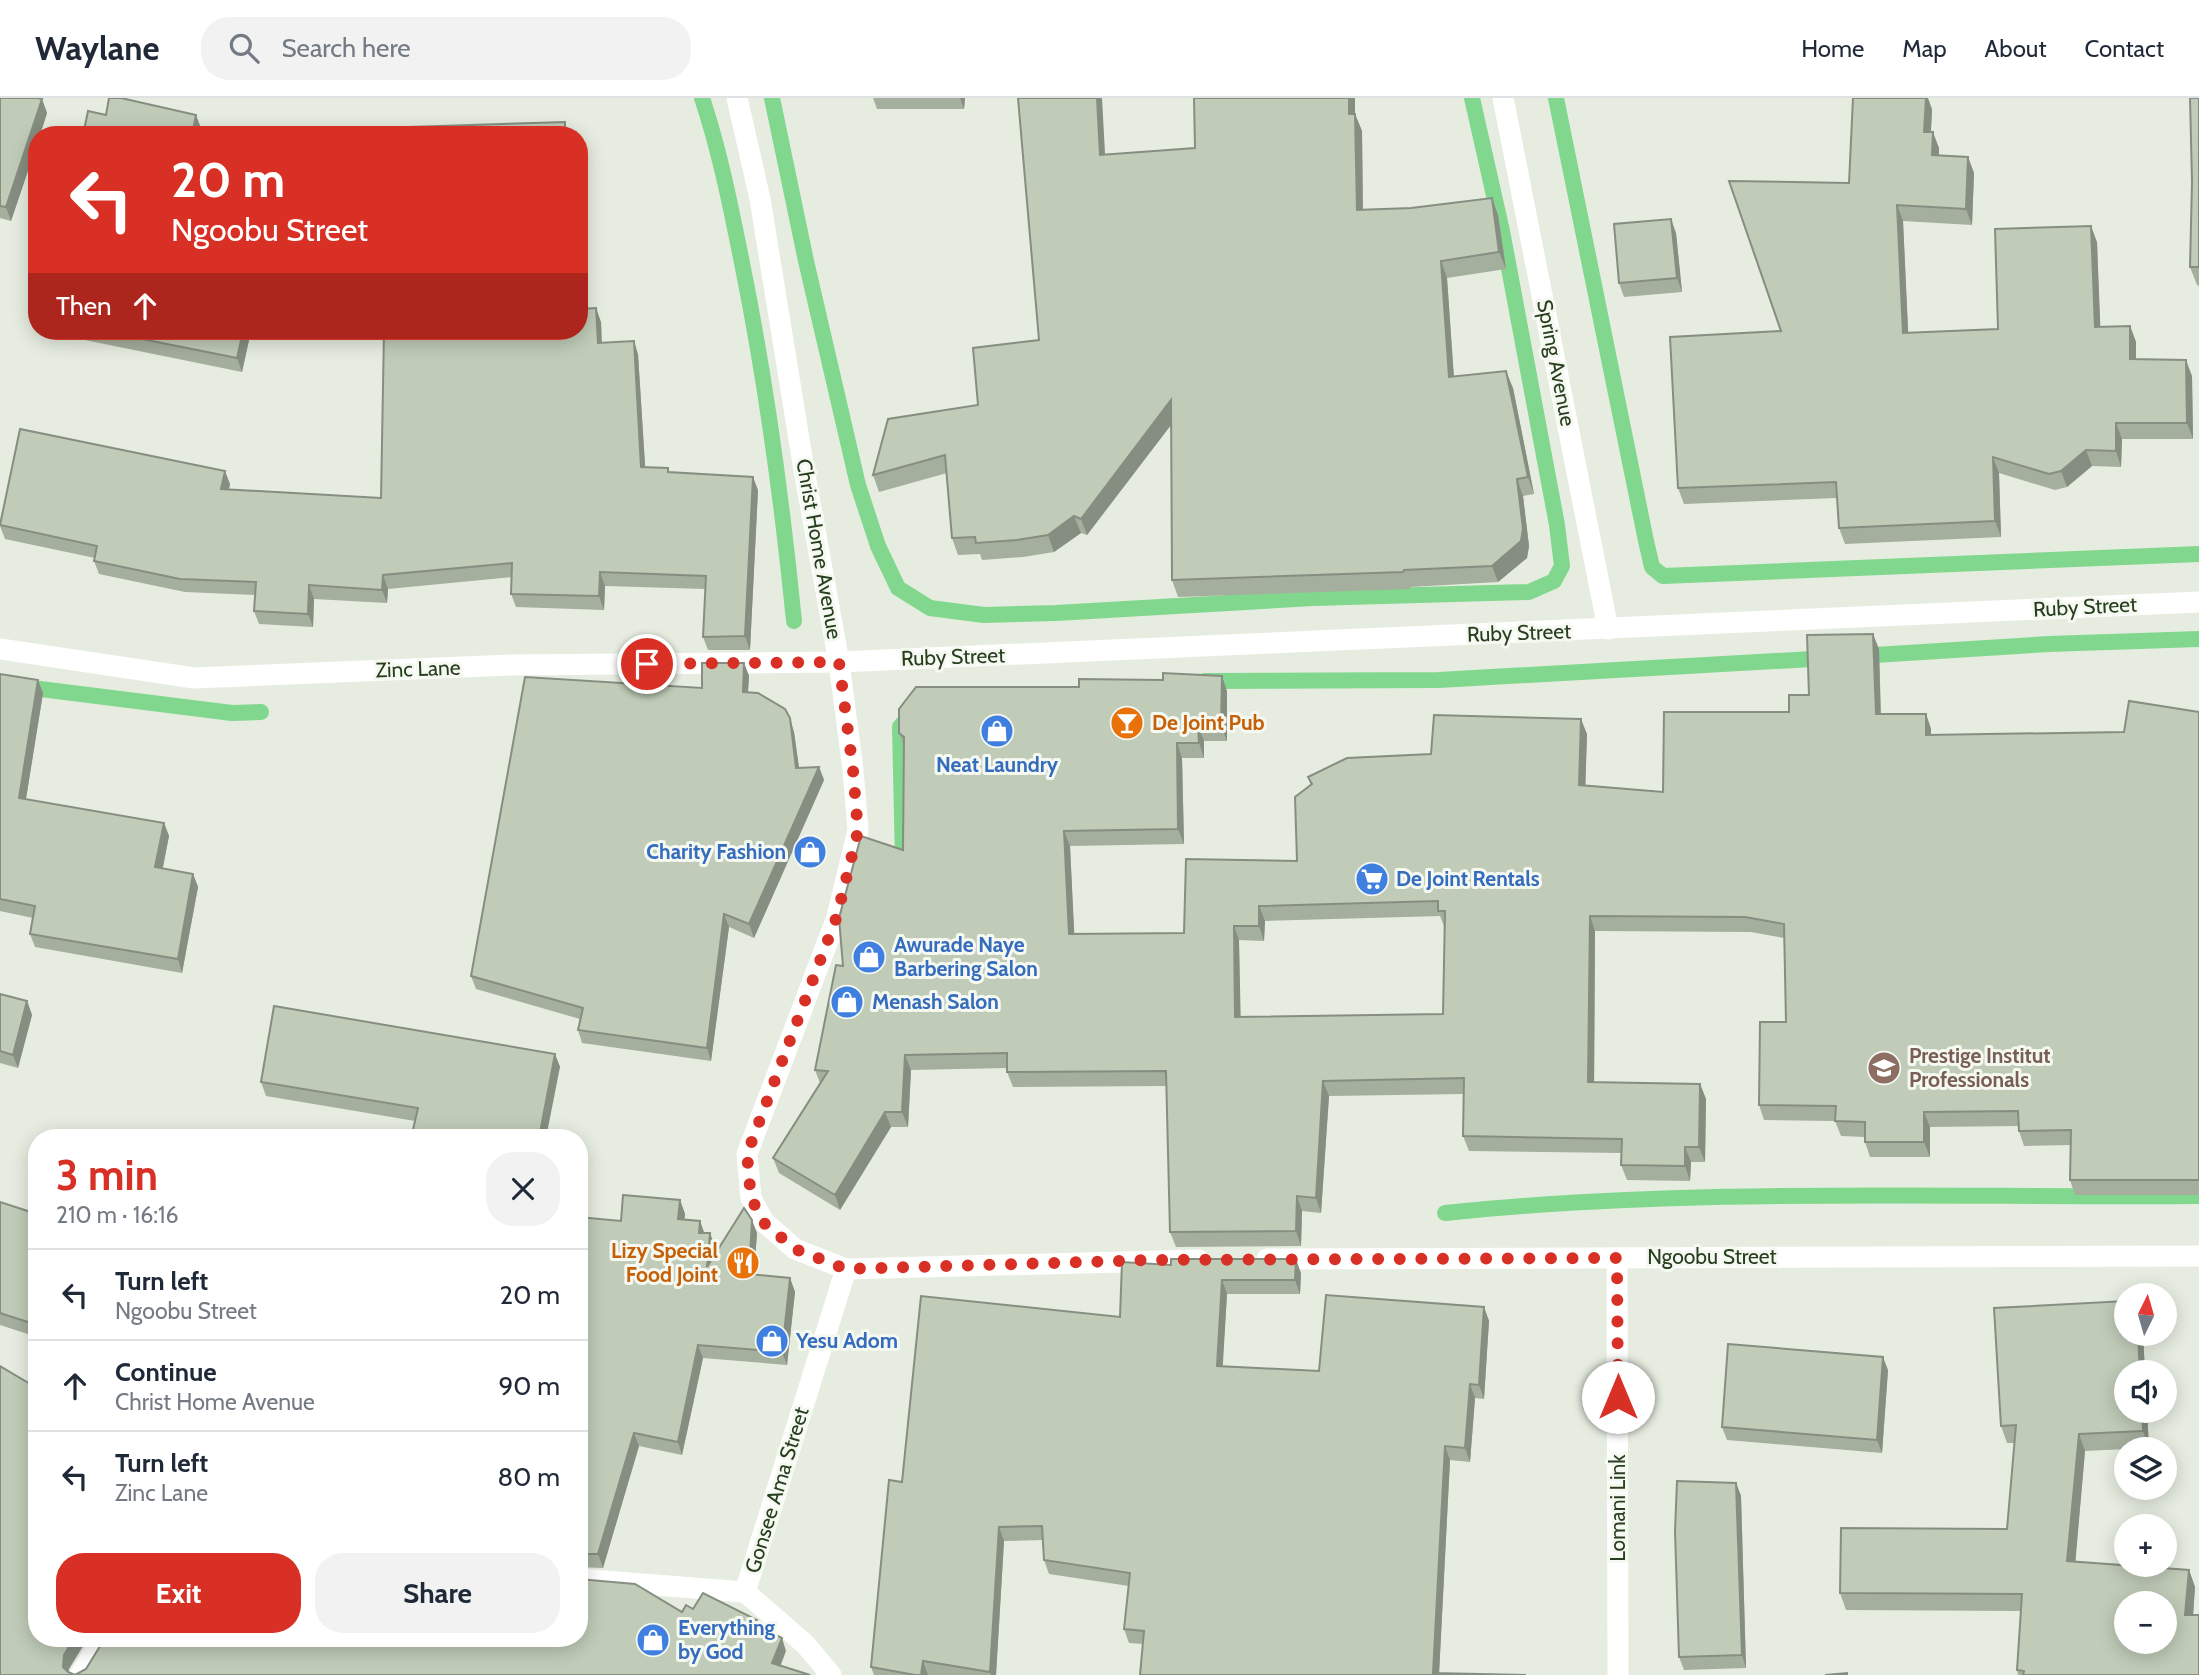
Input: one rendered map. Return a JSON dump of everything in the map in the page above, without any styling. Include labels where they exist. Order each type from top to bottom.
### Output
[{"type":"street","name":"Christ Home Avenue","points":[[737,98],[760,199],[804,470],[839,662],[858,831],[837,916],[747,1154],[751,1198],[764,1223],[795,1249],[846,1269]]},
{"type":"street","name":"Spring Avenue","points":[[1503,98],[1608,629]]},
{"type":"street","name":"Ruby Street","points":[[839,662],[2199,602]]},
{"type":"street","name":"Zinc Lane","points":[[0,649],[194,678],[510,665],[839,662]]},
{"type":"street","name":"Ngoobu Street","points":[[1247,1259],[2199,1256]]},
{"type":"street","name":"Lomani Link","points":[[1617,1258],[1618,1675]]},
{"type":"street","points":[[846,1269],[1220,1260]]},
{"type":"street","name":"Gonsee Ama Street","points":[[588,1580],[745,1592],[846,1269]]},
{"type":"street","points":[[745,1592],[806,1644],[831,1675]]},
{"type":"street","points":[[80,1675],[97,1647]]},
{"type":"building","points":[[0,98],[42,99],[33,126],[28,126],[28,141],[6,207],[0,206]]},
{"type":"building","points":[[109,98],[121,98],[196,115],[194,126],[85,126],[88,111],[106,115]]},
{"type":"building","points":[[1018,98],[1097,98],[1100,155],[1195,148],[1194,98],[1349,98],[1349,114],[1355,114],[1357,210],[1411,208],[1492,198],[1499,252],[1441,261],[1449,377],[1506,371],[1528,477],[1517,479],[1523,529],[1521,541],[1492,566],[1403,572],[1172,580],[1171,400],[1081,519],[1074,516],[1048,535],[976,543],[975,537],[952,538],[945,455],[873,475],[888,419],[978,405],[973,348],[1039,340]]},
{"type":"building","points":[[1853,98],[1926,98],[1924,132],[1933,132],[1932,155],[1968,157],[1966,209],[1897,205],[1903,333],[1998,329],[1995,229],[2091,226],[2095,327],[2130,326],[2130,359],[2186,360],[2187,423],[2116,423],[2116,451],[2086,450],[2061,471],[2049,474],[1993,457],[1995,521],[1839,528],[1836,482],[1678,488],[1670,337],[1781,331],[1729,181],[1849,183]]},
{"type":"building","points":[[2190,98],[2199,98],[2199,267],[2190,267]]},
{"type":"building","points":[[565,122],[565,126],[440,126]]},
{"type":"building","points":[[1671,219],[1677,278],[1619,283],[1614,224]]},
{"type":"building","points":[[588,308],[596,308],[598,343],[634,341],[641,467],[668,468],[668,472],[753,477],[745,636],[703,637],[706,576],[600,572],[599,596],[511,594],[512,563],[383,575],[382,590],[309,585],[308,614],[254,611],[256,582],[180,579],[94,561],[97,546],[0,525],[20,429],[225,471],[221,489],[381,498],[384,340],[588,340]]},
{"type":"building","points":[[147,340],[241,340],[237,358]]},
{"type":"building","points":[[1873,634],[1876,714],[1926,714],[1926,735],[2124,732],[2129,701],[2199,712],[2199,1180],[2070,1180],[2071,1130],[2019,1131],[2018,1111],[1924,1112],[1924,1142],[1865,1142],[1865,1122],[1835,1121],[1836,1106],[1759,1105],[1760,1022],[1786,1022],[1784,924],[1745,917],[1590,916],[1588,1082],[1700,1084],[1699,1147],[1685,1147],[1685,1166],[1621,1165],[1622,1139],[1463,1136],[1464,1078],[1323,1081],[1316,1198],[1297,1196],[1296,1231],[1170,1232],[1166,1071],[1007,1072],[1007,1053],[905,1055],[902,1112],[885,1112],[835,1195],[773,1158],[828,1071],[815,1070],[836,965],[843,966],[839,918],[861,836],[903,850],[904,737],[899,733],[899,709],[916,687],[1079,687],[1079,679],[1163,680],[1163,673],[1222,676],[1221,726],[1198,726],[1199,743],[1177,743],[1178,829],[1064,831],[1069,934],[1184,933],[1186,859],[1297,861],[1295,797],[1312,784],[1308,777],[1347,758],[1431,754],[1434,715],[1581,719],[1579,785],[1663,792],[1664,712],[1789,712],[1789,695],[1809,695],[1807,635]],"holes":[[[1438,901],[1438,911],[1445,911],[1443,1014],[1235,1017],[1234,926],[1259,926],[1259,906]]]},
{"type":"building","points":[[702,663],[744,663],[743,692],[758,693],[785,709],[790,718],[796,768],[819,767],[749,924],[724,914],[707,1048],[578,1030],[583,1008],[471,976],[525,677],[702,688]]},
{"type":"building","points":[[0,674],[38,680],[19,798],[164,823],[155,867],[193,874],[178,959],[30,934],[35,906],[0,899]]},
{"type":"building","points":[[0,994],[27,1001],[13,1055],[0,1051]]},
{"type":"building","points":[[274,1006],[555,1054],[541,1129],[413,1129],[418,1108],[261,1082]]},
{"type":"building","points":[[623,1195],[680,1200],[678,1219],[700,1221],[699,1233],[710,1233],[707,1267],[744,1208],[752,1220],[749,1274],[790,1278],[782,1352],[698,1345],[678,1442],[634,1433],[598,1554],[588,1554],[588,1218],[621,1221]]},
{"type":"building","points":[[0,1202],[28,1211],[28,1322],[0,1313]]},
{"type":"building","points":[[1171,1259],[1296,1259],[1295,1280],[1222,1280],[1217,1366],[1319,1371],[1326,1295],[1484,1307],[1479,1385],[1470,1384],[1465,1448],[1445,1446],[1433,1673],[1526,1675],[1140,1675],[1144,1631],[1124,1629],[1130,1573],[1044,1560],[1042,1526],[999,1527],[990,1672],[923,1661],[921,1675],[871,1667],[889,1480],[902,1482],[921,1296],[1120,1317],[1122,1262],[1171,1265]]},
{"type":"building","points":[[2114,1302],[2114,1346],[2139,1346],[2139,1360],[2114,1360],[2114,1423],[2143,1423],[2143,1431],[2079,1434],[2067,1561],[2114,1564],[2114,1577],[2177,1577],[2177,1569],[2189,1570],[2185,1615],[2199,1615],[2199,1675],[2023,1675],[2024,1671],[2017,1670],[2022,1594],[1840,1593],[1841,1528],[2007,1529],[2016,1425],[2001,1426],[1994,1308]]},
{"type":"building","points":[[1728,1344],[1883,1357],[1877,1440],[1722,1427]]},
{"type":"building","points":[[0,1366],[28,1383],[28,1647],[69,1647],[64,1655],[63,1667],[75,1675],[0,1675]]},
{"type":"building","points":[[1677,1481],[1736,1483],[1742,1655],[1679,1657],[1675,1531]]},
{"type":"building","points":[[588,1580],[635,1584],[682,1612],[686,1605],[693,1609],[703,1593],[757,1620],[754,1624],[782,1638],[772,1663],[810,1675],[75,1675],[86,1669],[99,1647],[588,1647]]},
{"type":"waterway","points":[[702,98],[729,201],[759,352],[779,486],[794,621]]},
{"type":"waterway","points":[[772,98],[806,261],[858,485],[878,546],[898,588],[930,608],[984,615],[1313,598],[1529,592],[1554,581],[1562,566],[1557,525],[1502,231],[1472,98]]},
{"type":"waterway","points":[[1556,98],[1646,541],[1652,567],[1663,576],[2199,554]]},
{"type":"waterway","points":[[1859,656],[2049,644],[2199,639]]},
{"type":"waterway","points":[[1205,681],[1439,680],[1830,658]]},
{"type":"waterway","points":[[0,684],[232,713],[261,712]]},
{"type":"waterway","points":[[903,862],[900,727],[906,720]]},
{"type":"waterway","points":[[1445,1213],[1539,1205],[1727,1197],[2199,1196]]},
{"type":"place","name":"De Joint Pub","points":[[1127,723]]},
{"type":"place","name":"Neat Laundry","points":[[997,731]]},
{"type":"place","name":"Charity Fashion","points":[[810,852]]},
{"type":"place","name":"De Joint Rentals","points":[[1372,879]]},
{"type":"place","name":"Awurade Naye Barbering Salon","points":[[869,957]]},
{"type":"place","name":"Menash Salon","points":[[847,1002]]},
{"type":"place","name":"Prestige Institut Professionals","points":[[1884,1068]]},
{"type":"place","name":"Lizy Special Food Joint","points":[[743,1263]]},
{"type":"place","name":"Yesu Adom","points":[[772,1341]]},
{"type":"place","name":"Everything by God","points":[[653,1640]]},
{"type":"route","points":[[647,664],[839,662],[858,831],[837,916],[747,1154],[751,1198],[764,1223],[795,1249],[846,1269],[1153,1260],[1617,1258],[1618,1397]]}]
